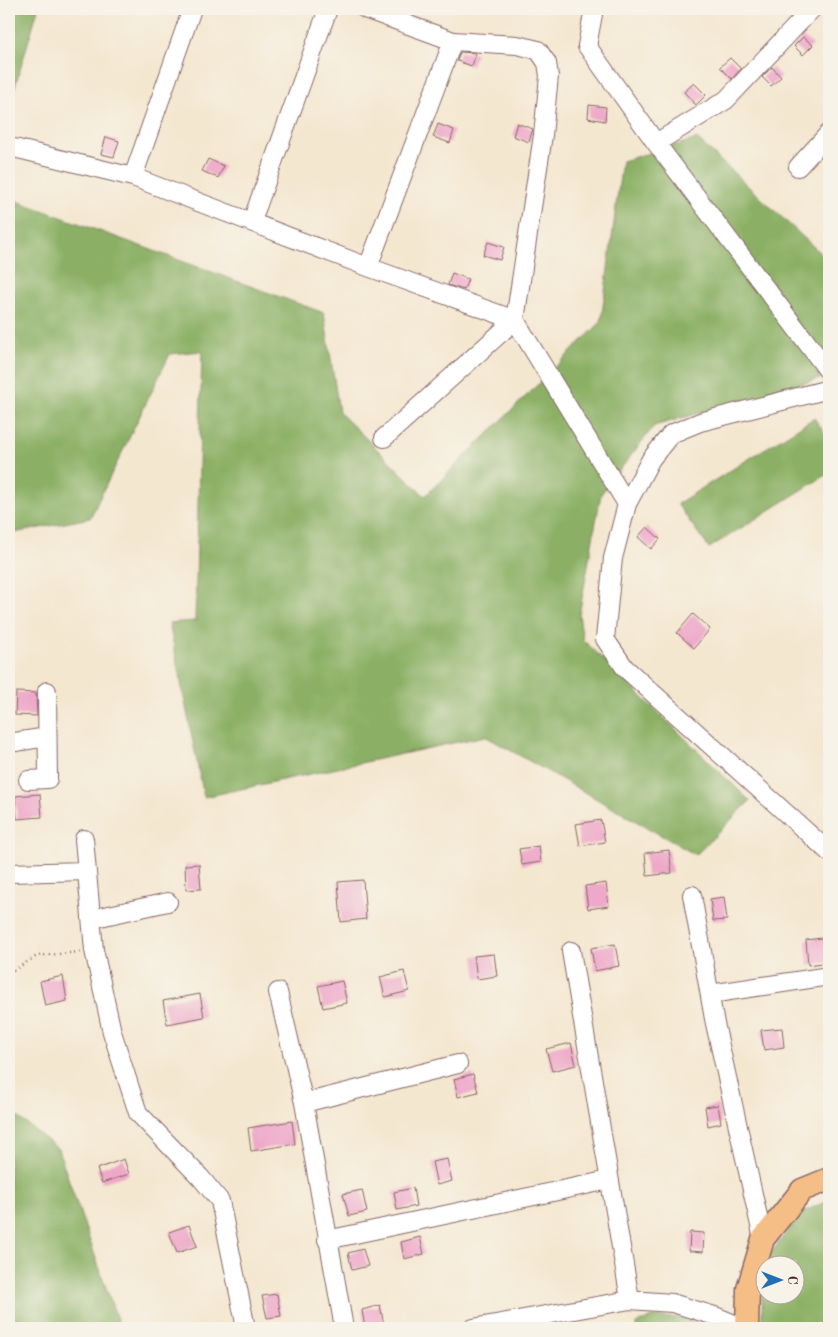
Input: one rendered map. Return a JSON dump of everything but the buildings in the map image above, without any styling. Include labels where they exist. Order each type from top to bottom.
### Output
[{"type":"main road","points":[[745,1328],[748,1289],[763,1239],[802,1190],[829,1179]]},
{"type":"street","points":[[133,177],[192,9]]},
{"type":"street","points":[[252,221],[328,9]]},
{"type":"street","points":[[365,9],[453,41],[517,46],[538,50],[547,63],[549,76],[543,135],[515,320],[384,438]]},
{"type":"street","points":[[594,9],[587,46],[656,143],[829,372]]},
{"type":"street","points":[[656,143],[726,100],[812,9]]},
{"type":"street","points":[[368,267],[453,41]]},
{"type":"street","points":[[798,167],[829,133]]},
{"type":"street","points":[[14,148],[133,177],[368,267],[515,320],[627,504]]},
{"type":"street","points":[[829,389],[700,422],[671,434],[651,459],[627,504],[613,558],[605,639],[625,668],[829,852]]},
{"type":"street","points":[[28,780],[48,779],[47,692]]},
{"type":"street","points":[[9,743],[47,737]]},
{"type":"street","points":[[84,839],[94,950],[112,1032],[138,1113],[201,1178],[220,1201],[246,1328]]},
{"type":"street","points":[[9,873],[87,871]]},
{"type":"street","points":[[692,895],[710,994],[763,1239]]},
{"type":"street","points":[[91,919],[168,902]]},
{"type":"street","points":[[570,951],[630,1300]]},
{"type":"street","points":[[710,994],[829,976]]},
{"type":"street","points":[[278,992],[304,1103],[344,1328]]},
{"type":"street","points":[[304,1103],[458,1064]]},
{"type":"street","points":[[327,1240],[609,1180]]},
{"type":"street","points":[[473,1328],[630,1300],[672,1303],[715,1316],[745,1328]]},
{"type":"path","points":[[9,972],[37,956],[94,950]]},
{"type":"green space","points":[[9,9],[38,9],[9,107]]},
{"type":"green space","points":[[697,139],[829,261],[829,376],[654,426],[601,494],[579,615],[583,640],[750,801],[696,855],[485,736],[204,797],[169,623],[195,621],[202,351],[170,354],[90,518],[9,534],[9,198],[324,313],[339,412],[425,496],[601,322],[622,161]]},
{"type":"green space","points":[[814,418],[829,439],[829,473],[709,548],[677,504]]},
{"type":"green space","points":[[9,1110],[58,1149],[120,1328],[9,1328]]},
{"type":"green space","points":[[829,1200],[829,1328],[762,1328],[762,1304],[806,1304],[806,1254],[770,1254],[801,1213]]},
{"type":"green space","points":[[653,1317],[684,1318],[712,1328],[636,1328],[636,1324]]}]
